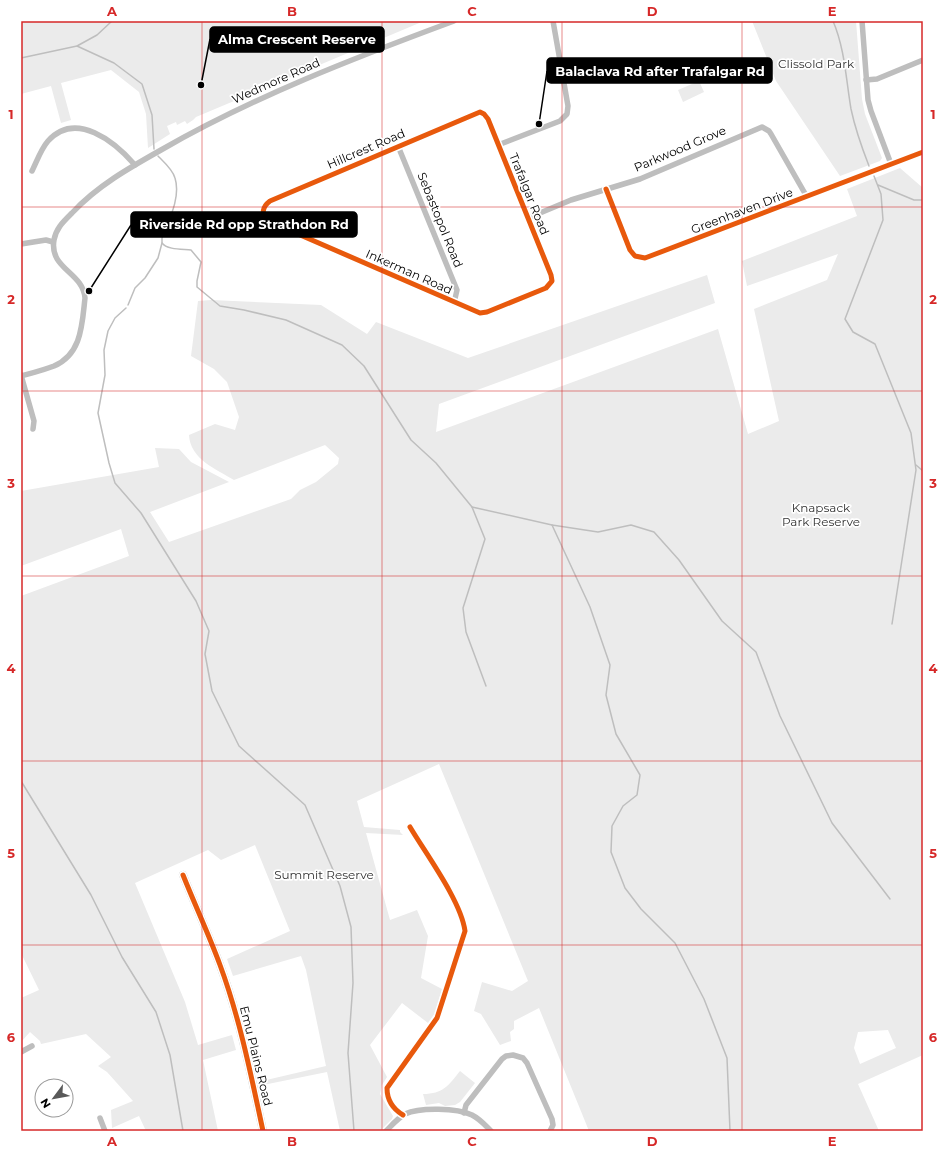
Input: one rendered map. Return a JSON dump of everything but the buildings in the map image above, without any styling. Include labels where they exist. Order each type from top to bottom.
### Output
[{"type":"street","name":"Wedmore Road","points":[[54,242],[60,225],[85,199],[135,165],[206,125],[272,94],[386,46],[454,21]]},
{"type":"street","points":[[498,145],[560,121],[567,114],[568,106],[553,21]]},
{"type":"street","points":[[862,21],[869,106],[891,164]]},
{"type":"street","points":[[866,80],[877,79],[923,60]]},
{"type":"street","name":"Hillcrest Road","points":[[262,212],[264,206],[270,202],[478,113],[484,114]]},
{"type":"street","name":"Trafalgar Road","points":[[484,114],[488,119],[551,275],[551,282]]},
{"type":"street","points":[[32,171],[48,141],[61,132],[75,128],[88,130],[99,134],[128,157],[135,165]]},
{"type":"street","name":"Parkwood Grove","points":[[528,218],[571,200],[640,179],[762,128],[769,131],[771,134],[807,197]]},
{"type":"street","name":"Sebastopol Road","points":[[398,146],[456,290],[454,303]]},
{"type":"street","name":"Greenhaven Drive","points":[[606,189],[630,250],[635,256],[641,258],[649,257],[923,152]]},
{"type":"street","name":"Inkerman Road","points":[[262,212],[268,221],[475,311],[484,313],[546,288],[551,282]]},
{"type":"street","points":[[21,244],[46,240],[54,242],[54,252],[61,265],[80,282],[85,293],[81,330],[74,349],[62,361],[54,366],[21,376],[34,422],[33,429]]},
{"type":"street","points":[[403,1115],[398,1112],[390,1102],[387,1094],[387,1088],[437,1018],[465,931],[452,897],[410,827]]},
{"type":"street","name":"Emu Plains Road","points":[[183,875],[220,965],[232,1002],[246,1052],[263,1131]]},
{"type":"street","points":[[21,1052],[32,1046]]},
{"type":"street","points":[[464,1113],[466,1105],[502,1059],[515,1055],[524,1059],[531,1068],[552,1119],[553,1125],[550,1131]]},
{"type":"street","points":[[386,1131],[403,1115],[423,1110],[452,1110],[464,1113],[477,1118],[491,1131]]},
{"type":"street","points":[[100,1118],[105,1131]]},
{"type":"green space","points":[[21,21],[424,21],[196,117],[187,124],[185,121],[177,125],[176,122],[167,126],[170,134],[148,148],[146,114],[139,92],[111,70],[61,83],[71,120],[61,123],[51,86],[21,94]]},
{"type":"green space","name":"Clissold Park","points":[[752,21],[856,21],[862,99],[865,114],[882,158],[880,161],[840,176],[776,81]]},
{"type":"green space","points":[[699,81],[704,92],[683,102],[678,90]]},
{"type":"green space","points":[[900,168],[923,188],[923,1055],[858,1084],[879,1131],[589,1131],[539,1008],[514,1021],[514,1029],[510,1032],[511,1041],[500,1045],[481,1014],[474,1011],[482,982],[512,991],[528,981],[439,764],[357,801],[364,827],[400,830],[403,835],[366,833],[390,920],[417,910],[428,936],[421,978],[442,989],[435,1013],[428,1023],[402,1003],[370,1045],[387,1077],[382,1085],[380,1094],[393,1116],[392,1119],[380,1131],[340,1131],[327,1072],[263,1085],[262,1081],[326,1066],[306,970],[301,956],[233,976],[227,959],[290,931],[255,845],[221,860],[208,850],[135,883],[185,1002],[198,1045],[232,1035],[236,1050],[203,1060],[218,1131],[146,1131],[139,1116],[112,1128],[111,1110],[133,1101],[107,1072],[98,1066],[111,1057],[86,1034],[41,1044],[40,1041],[30,1032],[21,1042],[21,998],[39,990],[21,953],[21,596],[129,556],[121,529],[21,566],[21,491],[159,467],[155,448],[179,449],[191,462],[229,482],[150,512],[169,542],[291,499],[300,490],[316,482],[338,464],[339,458],[325,445],[234,480],[212,467],[199,457],[190,443],[189,435],[215,424],[235,430],[239,417],[227,382],[214,369],[191,356],[198,301],[211,300],[321,305],[367,334],[376,322],[468,358],[707,275],[715,303],[439,404],[436,432],[718,329],[748,434],[779,421],[754,309],[827,280],[838,254],[747,286],[742,261],[857,216],[847,189]],"holes":[[[888,1030],[896,1048],[860,1064],[854,1048],[858,1032]]]},
{"type":"green space","points":[[460,1071],[475,1083],[460,1102],[455,1105],[445,1106],[439,1103],[426,1105],[423,1094],[430,1094],[445,1088]]},
{"type":"waterway","points":[[21,58],[77,46],[97,35],[112,21]]},
{"type":"waterway","points":[[833,21],[843,54],[851,109],[869,166]]},
{"type":"waterway","points":[[77,46],[114,63],[142,84],[152,115],[154,149]]},
{"type":"waterway","points":[[158,156],[172,172],[176,185],[175,201],[162,238],[162,243],[171,248],[191,250],[201,262],[197,287],[220,306],[286,320],[342,345],[364,366],[411,440],[436,463],[472,507],[552,525],[590,607],[610,665],[606,695],[616,734],[640,775],[637,795],[623,806],[612,826],[611,852],[625,888],[641,909],[675,943],[704,999],[727,1058],[730,1131]]},
{"type":"waterway","points":[[874,176],[881,194],[883,220],[845,319],[853,332],[875,344],[911,433],[916,470],[892,624]]},
{"type":"waterway","points":[[878,185],[914,200],[923,200]]},
{"type":"waterway","points":[[128,305],[135,288],[145,278],[158,258],[162,243]]},
{"type":"waterway","points":[[126,308],[115,318],[108,331],[104,350],[105,375],[98,413],[109,463],[115,483],[141,513],[196,601],[209,631],[205,654],[212,691],[239,746],[305,805],[340,886],[351,927],[353,983],[348,1053],[354,1131]]},
{"type":"waterway","points":[[916,465],[923,471]]},
{"type":"waterway","points":[[472,507],[485,539],[463,608],[466,632],[486,686]]},
{"type":"waterway","points":[[552,525],[598,532],[631,525],[654,532],[679,560],[722,621],[756,652],[780,716],[832,823],[890,899]]},
{"type":"waterway","points":[[21,781],[91,895],[122,957],[156,1012],[170,1055],[183,1131]]},
{"type":"cycle path","points":[[480,112],[488,119],[551,275],[552,281],[546,288],[487,312],[480,313],[268,221],[264,216],[264,208],[270,201],[480,112]]},
{"type":"cycle path","points":[[606,189],[630,250],[635,256],[645,258],[923,152]]},
{"type":"cycle path","points":[[403,1115],[391,1104],[387,1088],[437,1018],[465,931],[462,919],[450,892],[410,827]]},
{"type":"cycle path","points":[[183,875],[227,985],[244,1047],[263,1131]]},
{"type":"place","name":"Alma Crescent Reserve","points":[[201,85]]},
{"type":"place","name":"Balaclava Rd after Trafalgar Rd","points":[[539,124]]},
{"type":"place","name":"Riverside Rd opp Strathdon Rd","points":[[89,291]]},
{"type":"park label","name":"Knapsack Park Reserve","points":[[821,515]]},
{"type":"park label","name":"Summit Reserve","points":[[324,875]]}]
